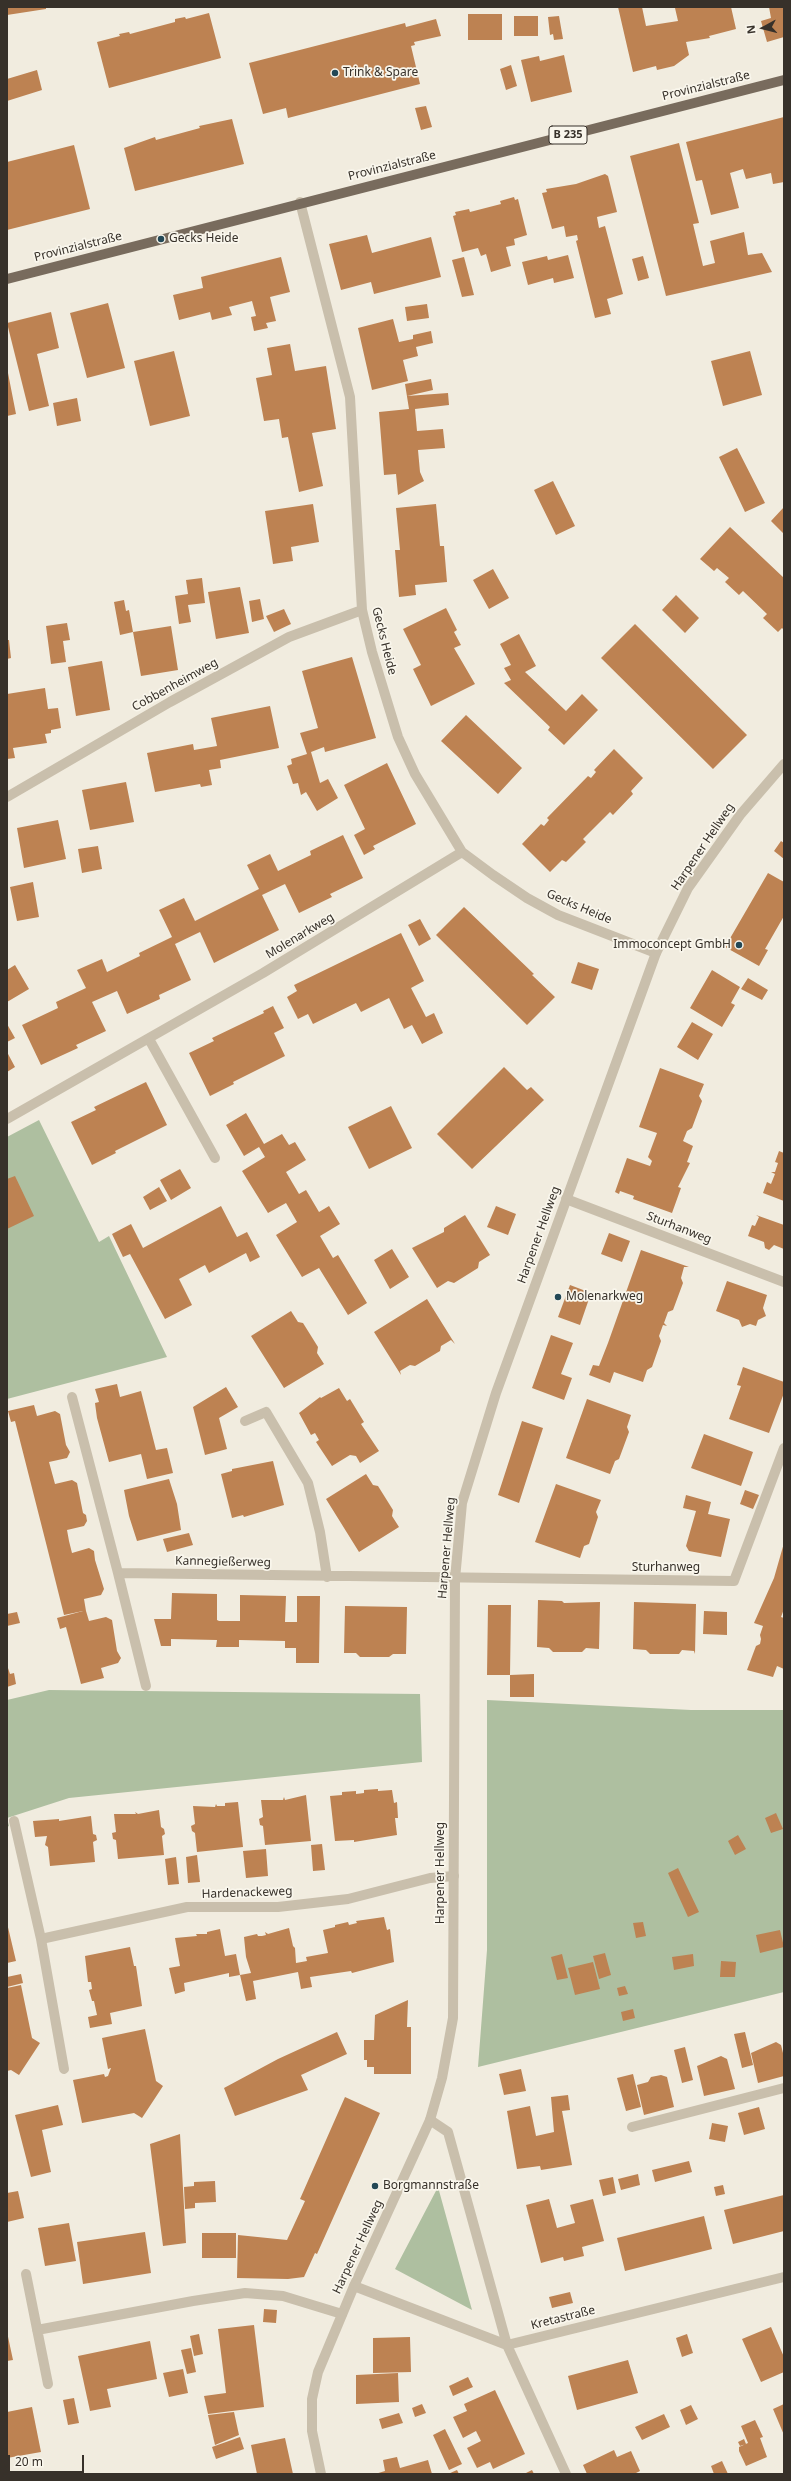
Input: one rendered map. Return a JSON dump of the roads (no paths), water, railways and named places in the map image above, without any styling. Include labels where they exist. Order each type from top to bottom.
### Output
[{"type":"main road","name":"Provinzialstraße","points":[[7,279],[300,202],[784,80]]},
{"type":"street","name":"Gecks Heide","points":[[300,202],[350,397],[362,610],[372,652],[398,737],[415,774],[462,852],[527,898],[558,915],[656,953]]},
{"type":"street","name":"Cobbenheimweg","points":[[7,797],[170,702],[289,637],[362,610]]},
{"type":"street","name":"Harpener Hellweg","points":[[321,2474],[312,2431],[312,2399],[318,2372],[354,2286],[430,2120],[442,2078],[453,2018],[455,1579],[462,1503],[496,1393],[656,953],[688,888],[740,815],[784,764]]},
{"type":"street","name":"Molenarkweg","points":[[7,1119],[149,1039],[326,935],[462,852]]},
{"type":"street","points":[[149,1039],[215,1158]]},
{"type":"street","name":"Sturhanweg","points":[[566,1199],[784,1282]]},
{"type":"street","points":[[72,1398],[146,1686]]},
{"type":"street","points":[[246,1421],[266,1412],[308,1483],[320,1532],[327,1577]]},
{"type":"street","name":"Sturhanweg","points":[[455,1579],[734,1581],[784,1448]]},
{"type":"street","name":"Kannegießerweg","points":[[118,1573],[455,1579]]},
{"type":"street","points":[[14,1821],[41,1939],[64,2069]]},
{"type":"street","name":"Hardenackeweg","points":[[41,1939],[187,1907],[278,1906],[348,1899],[430,1878],[454,1876]]},
{"type":"street","points":[[632,2127],[784,2088]]},
{"type":"street","points":[[430,2120],[448,2132],[507,2345],[566,2474]]},
{"type":"street","points":[[26,2274],[48,2384]]},
{"type":"street","name":"Kretastraße","points":[[507,2345],[784,2277]]},
{"type":"street","points":[[354,2286],[507,2345]]},
{"type":"street","name":"Harpener Hellweg","points":[[37,2330],[193,2301],[245,2294],[283,2296],[342,2314]]},
{"type":"place","name":"Trink & Spare","points":[[335,73]]},
{"type":"place","name":"Gecks Heide","points":[[161,239]]},
{"type":"place","name":"Immoconcept GmbH","points":[[739,945]]},
{"type":"place","name":"Molenarkweg","points":[[558,1297]]},
{"type":"place","name":"Borgmannstraße","points":[[375,2186]]}]
